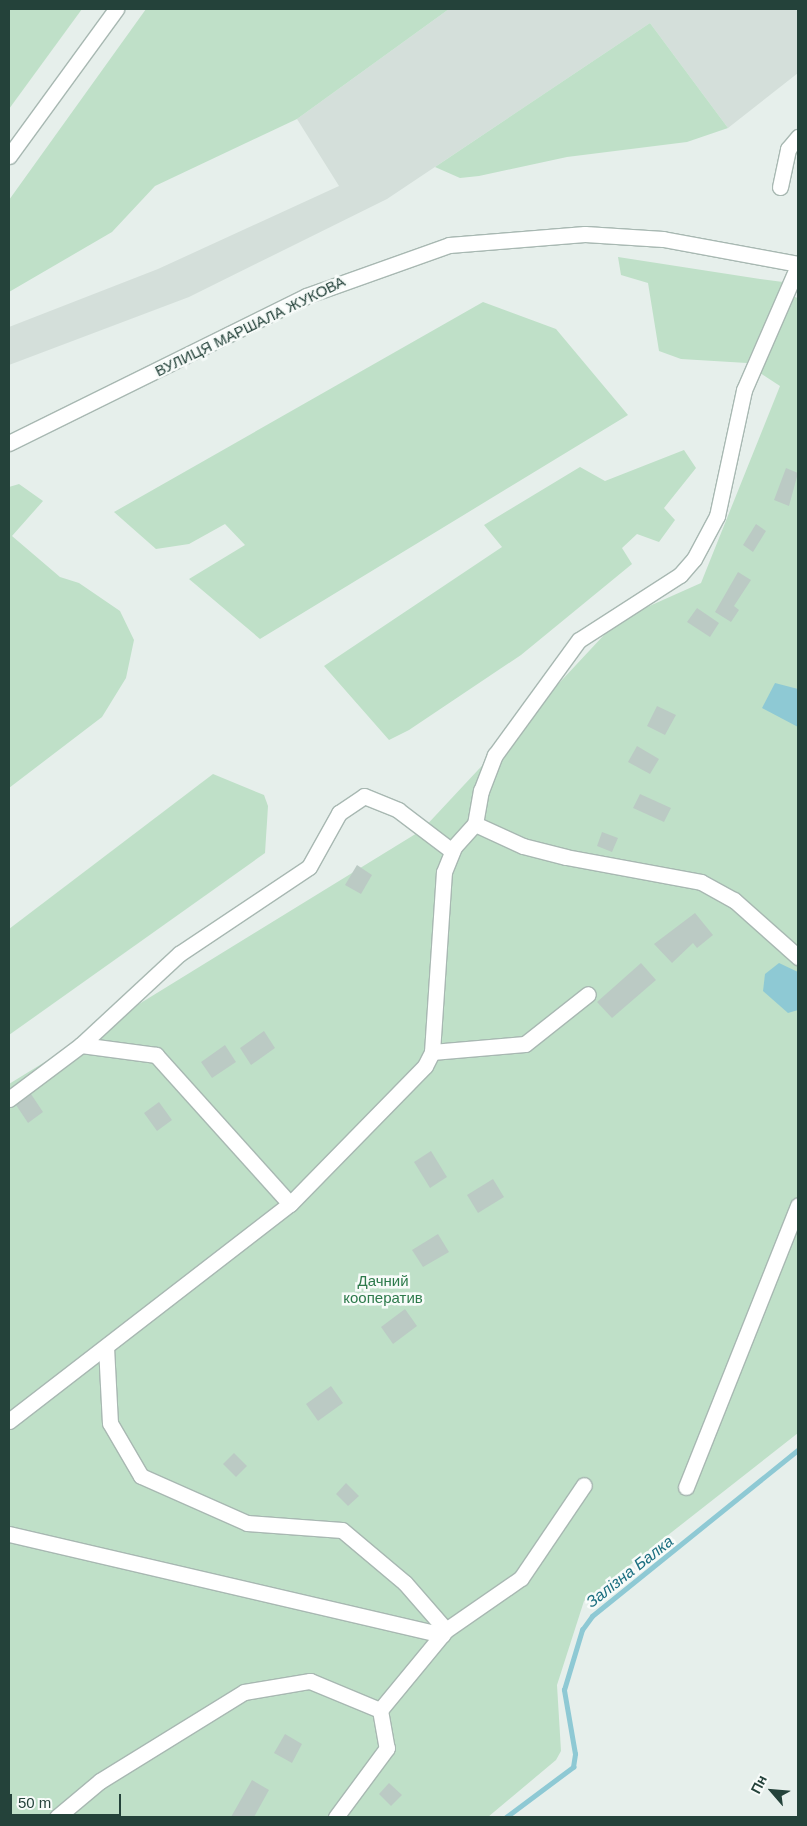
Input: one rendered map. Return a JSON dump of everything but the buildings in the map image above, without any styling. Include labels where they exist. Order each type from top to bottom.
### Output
[{"type":"street","points":[[9,156],[116,9]]},
{"type":"street","points":[[780,187],[788,149],[798,137]]},
{"type":"street","name":"ВУЛИЦЯ МАРШАЛА ЖУКОВА","points":[[9,443],[306,296],[449,245],[595,235],[663,239],[798,265]]},
{"type":"street","points":[[9,1421],[290,1204],[416,1078],[432,1052],[441,898],[452,851],[475,824],[481,791],[495,755],[568,652],[595,628],[680,575],[707,537],[717,516],[744,390],[798,265]]},
{"type":"street","points":[[9,1098],[81,1045],[179,954],[309,867],[339,813],[364,796],[398,810],[452,851]]},
{"type":"street","points":[[475,824],[523,846],[701,882],[734,900],[798,957]]},
{"type":"street","points":[[432,1052],[525,1044],[588,994]]},
{"type":"street","points":[[81,1045],[156,1055],[290,1204]]},
{"type":"street","points":[[686,1487],[798,1205]]},
{"type":"street","points":[[106,1347],[110,1423],[141,1476],[247,1523],[342,1530],[405,1583],[444,1633]]},
{"type":"street","points":[[380,1710],[444,1633],[521,1578],[584,1485]]},
{"type":"street","points":[[9,1534],[444,1633]]},
{"type":"street","points":[[57,1817],[100,1781],[244,1692],[310,1681],[380,1710]]},
{"type":"street","points":[[336,1817],[387,1748],[380,1710]]},
{"type":"shaded area","points":[[449,9],[798,9],[798,73],[728,128],[650,23],[387,199],[189,297],[9,365],[9,327],[158,269],[339,186],[297,119]]},
{"type":"green space","points":[[9,9],[82,9],[9,109]]},
{"type":"green space","points":[[146,9],[449,9],[297,119],[155,186],[112,232],[9,292],[9,200]]},
{"type":"green space","points":[[650,23],[728,128],[687,142],[567,157],[479,176],[460,178],[435,167]]},
{"type":"green space","points":[[618,257],[783,282],[747,363],[681,359],[659,351],[648,283],[621,275]]},
{"type":"green space","name":"Дачний кооператив","points":[[791,296],[798,298],[798,1433],[584,1601],[557,1685],[561,1751],[556,1760],[488,1817],[9,1817],[9,1084],[422,830],[618,620],[701,583],[780,386],[760,373]]},
{"type":"green space","points":[[483,302],[556,329],[628,415],[260,639],[189,579],[245,545],[225,524],[189,544],[156,549],[114,512]]},
{"type":"green space","points":[[684,450],[696,468],[664,508],[675,520],[659,542],[637,534],[622,548],[632,564],[521,655],[409,730],[389,740],[324,666],[502,547],[484,525],[580,467],[605,481]]},
{"type":"green space","points":[[19,484],[43,501],[12,536],[60,577],[79,583],[120,611],[134,640],[126,678],[102,717],[9,788],[9,487]]},
{"type":"green space","points":[[213,774],[264,795],[268,806],[265,853],[9,1035],[9,929]]},
{"type":"water","points":[[775,683],[798,689],[798,727],[762,708]]},
{"type":"water","points":[[779,963],[798,972],[798,1010],[788,1013],[763,991],[765,974]]},
{"type":"waterway","name":"Залізна Балка","points":[[506,1817],[573,1767],[575,1754],[564,1690],[582,1630],[592,1616],[798,1450]]}]
